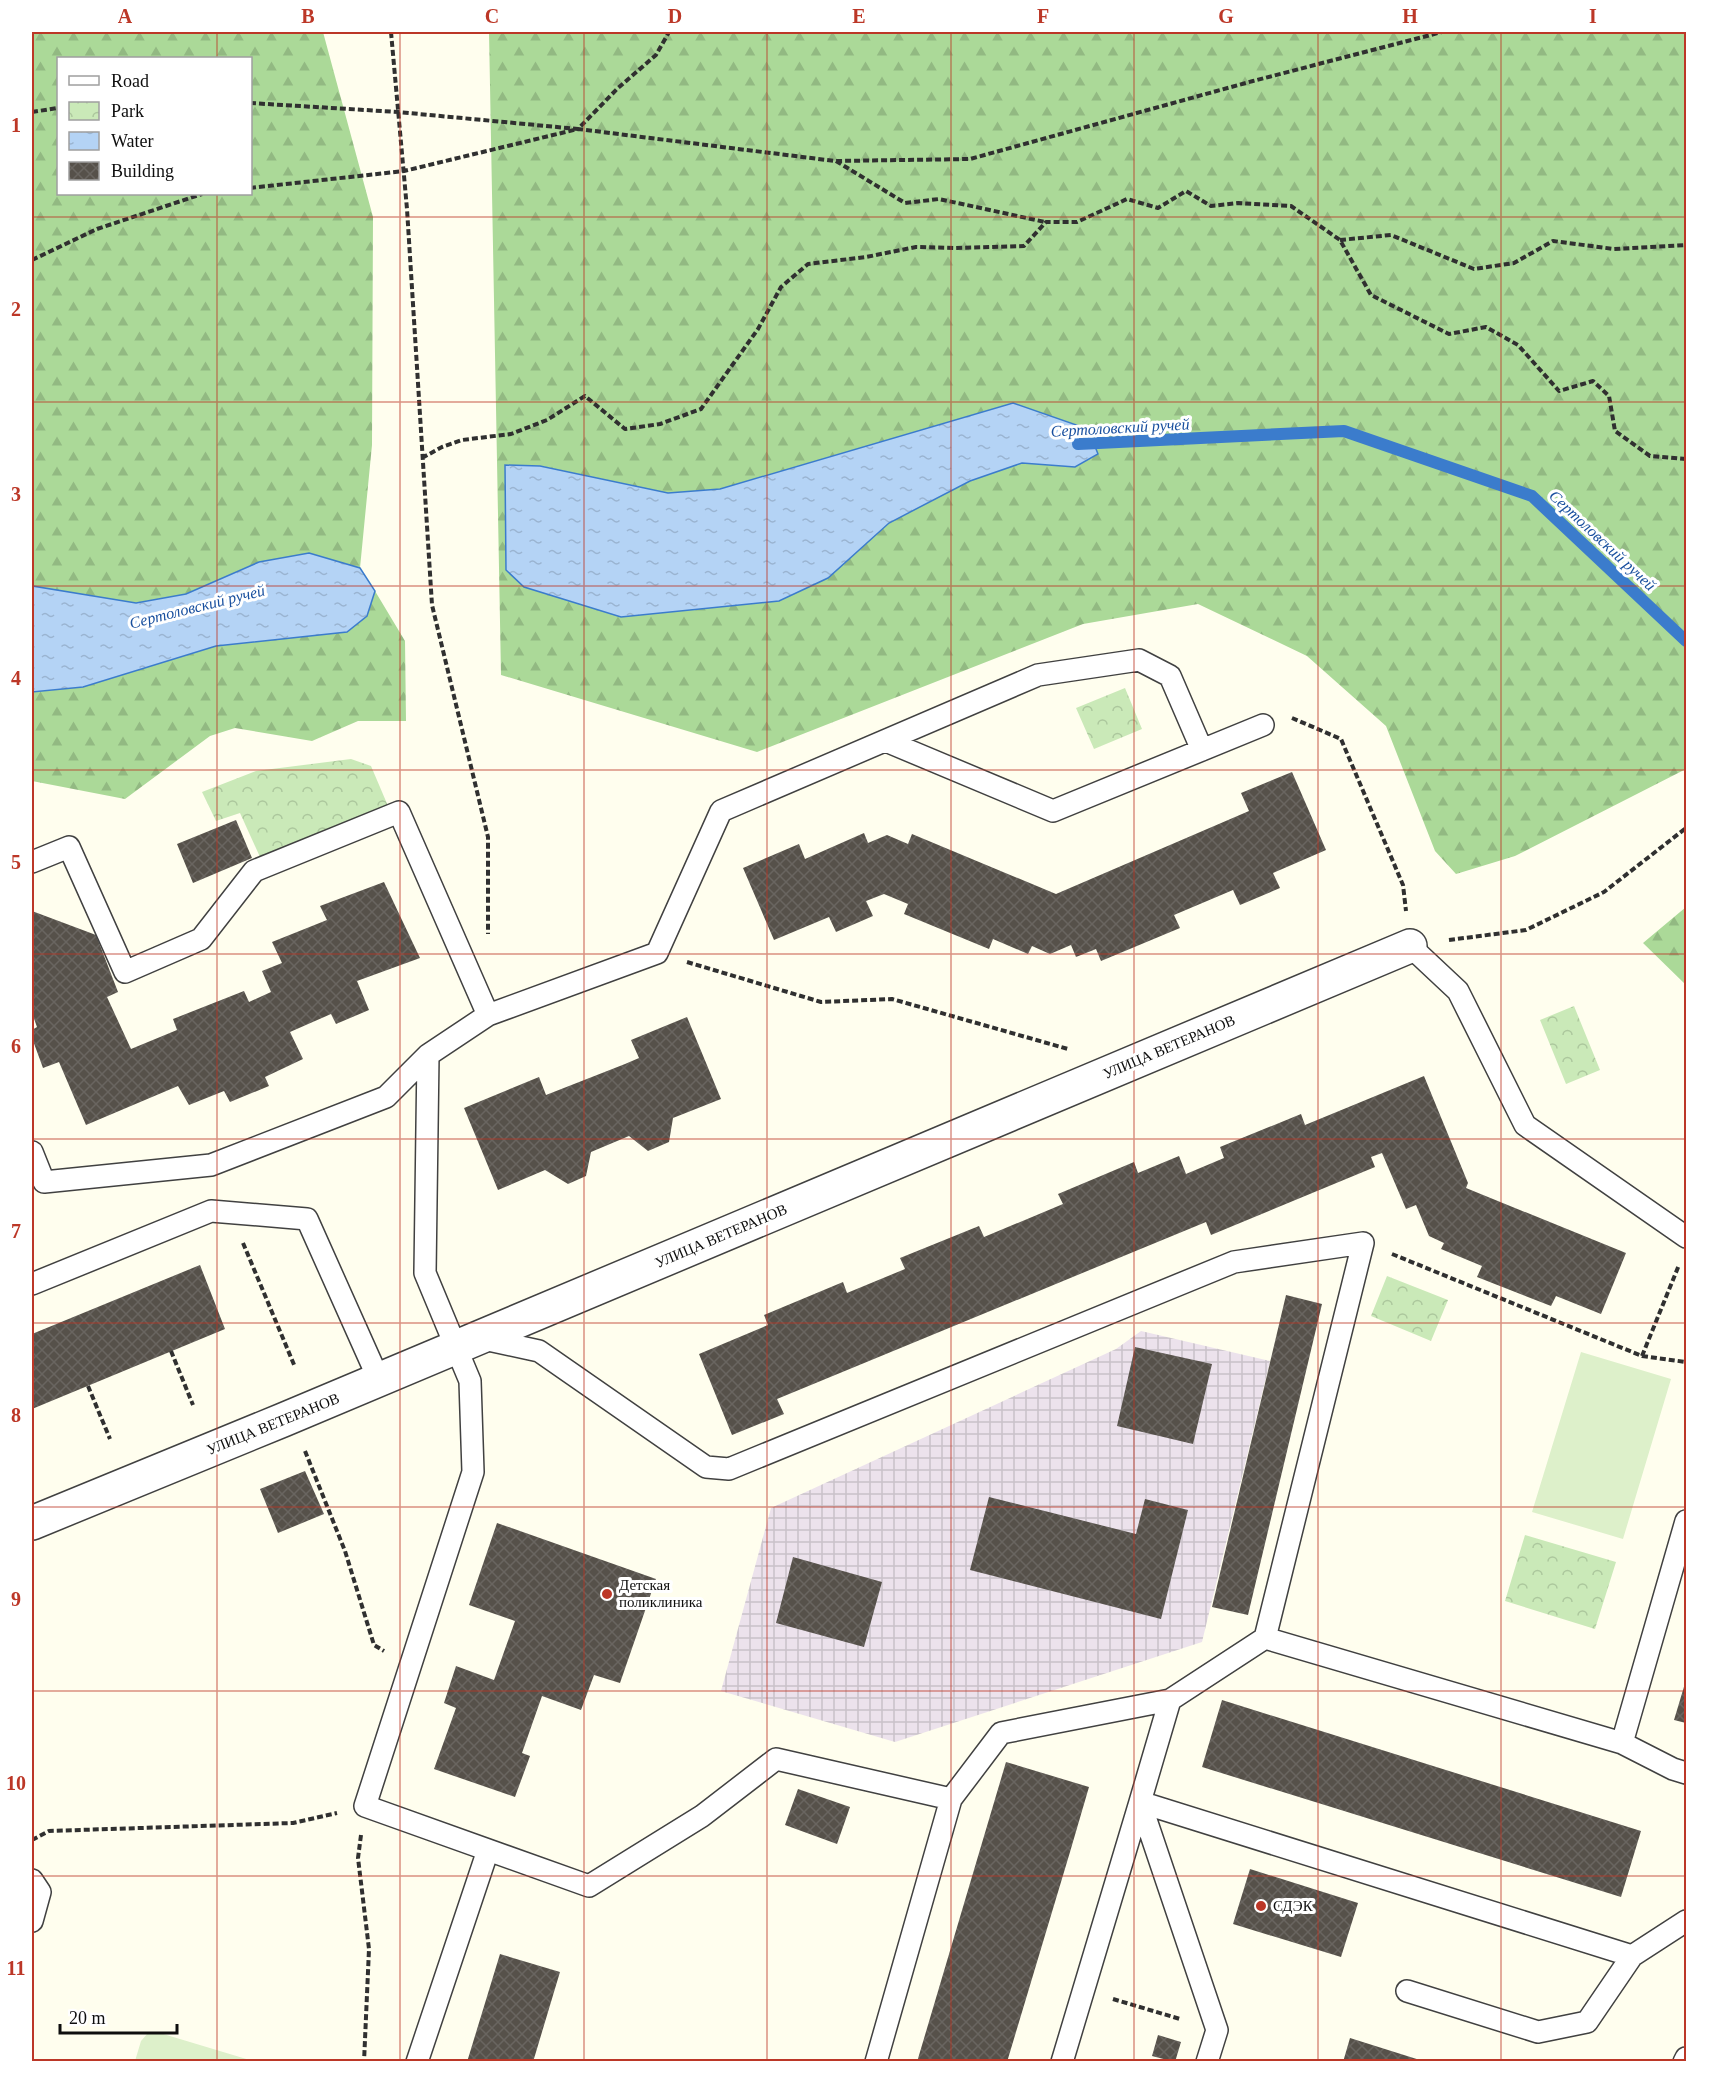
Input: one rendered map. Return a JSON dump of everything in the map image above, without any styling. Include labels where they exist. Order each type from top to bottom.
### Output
[{"type":"street","name":"УЛИЦА ВЕТЕРАНОВ","points":[[32,1522],[379,1380],[1410,945]]},
{"type":"lane","points":[[32,1152],[44,1182],[211,1165],[386,1097],[428,1055],[488,1016],[657,953],[721,811],[1038,675],[1140,660],[1170,676],[1202,750]]},
{"type":"lane","points":[[886,741],[1053,811],[1263,725]]},
{"type":"lane","points":[[32,862],[69,847],[125,972],[201,939],[254,871],[399,812],[488,1016]]},
{"type":"lane","points":[[1410,945],[1458,991],[1525,1125],[1686,1236]]},
{"type":"lane","points":[[428,1055],[425,1273],[468,1342],[473,1472],[365,1806],[589,1886],[702,1816],[776,1759],[951,1799]]},
{"type":"lane","points":[[32,1284],[211,1211],[306,1219],[379,1380]]},
{"type":"lane","points":[[468,1342],[539,1352],[706,1467],[729,1469],[1234,1262],[1363,1243],[1265,1638],[1170,1700],[1001,1733],[951,1799],[876,2061]]},
{"type":"lane","points":[[1622,1743],[1686,1521]]},
{"type":"lane","points":[[1265,1638],[1622,1743],[1673,1769],[1686,1773]]},
{"type":"lane","points":[[1062,2061],[1170,1700]]},
{"type":"lane","points":[[1140,1802],[1632,1956]]},
{"type":"lane","points":[[1140,1802],[1217,2030],[1207,2061]]},
{"type":"lane","points":[[417,2061],[488,1850]]},
{"type":"lane","points":[[32,1880],[40,1892],[32,1921]]},
{"type":"lane","points":[[1407,1992],[1538,2032],[1587,2022],[1632,1956],[1686,1921]]},
{"type":"path","points":[[391,32],[404,171],[432,605],[488,837],[488,944]]},
{"type":"path","points":[[252,188],[404,171],[578,129],[618,88],[656,56],[669,32]]},
{"type":"path","points":[[252,103],[398,111],[578,129],[835,161],[970,159],[1442,32]]},
{"type":"path","points":[[32,112],[57,108]]},
{"type":"path","points":[[835,161],[905,203],[939,199],[1046,222],[1077,222],[1127,198],[1158,208],[1186,191],[1211,206],[1238,203],[1291,206],[1340,240],[1371,295],[1449,334],[1486,327],[1518,345],[1558,391],[1593,381],[1609,396],[1615,432],[1650,456],[1686,459]]},
{"type":"path","points":[[32,260],[97,229],[199,195]]},
{"type":"path","points":[[422,458],[442,447],[462,440],[511,434],[547,420],[585,396],[625,429],[660,424],[701,409],[758,329],[781,287],[808,264],[866,257],[916,247],[1023,246],[1046,222]]},
{"type":"path","points":[[1340,240],[1390,235],[1474,269],[1514,263],[1553,241],[1614,249],[1686,245]]},
{"type":"path","points":[[1263,725],[1293,718],[1341,739],[1403,885],[1410,945],[1526,930],[1604,892],[1686,828]]},
{"type":"path","points":[[657,953],[821,1002],[892,999],[1072,1050],[1096,1078]]},
{"type":"path","points":[[231,1213],[295,1367]]},
{"type":"path","points":[[1363,1243],[1642,1356],[1686,1362]]},
{"type":"path","points":[[1642,1356],[1682,1258]]},
{"type":"path","points":[[171,1351],[193,1405]]},
{"type":"path","points":[[88,1386],[110,1439]]},
{"type":"path","points":[[304,1448],[345,1551],[374,1645],[409,1669]]},
{"type":"path","points":[[32,1840],[49,1831],[293,1823],[365,1806],[357,1858],[369,1949],[364,2061]]},
{"type":"path","points":[[1084,1990],[1217,2030]]},
{"type":"shaded area","points":[[1141,1331],[1270,1361],[1202,1642],[895,1742],[721,1691],[771,1508],[1116,1349]]},
{"type":"green space","points":[[32,32],[323,32],[373,217],[372,445],[360,568],[309,553],[259,562],[186,594],[135,603],[32,586]]},
{"type":"green space","points":[[489,32],[1686,32],[1686,769],[1515,856],[1456,874],[1435,851],[1386,726],[1307,656],[1198,604],[1083,624],[757,752],[501,675]],"holes":[[[1013,403],[1075,467],[1022,463],[970,481],[889,523],[828,578],[506,570],[506,465],[541,466],[668,493],[720,489]]]},
{"type":"green space","points":[[375,591],[405,641],[406,721],[358,721],[312,741],[235,728],[210,736],[125,799],[32,781],[32,692],[83,687],[216,646],[347,632],[367,616]]},
{"type":"green space","points":[[1125,688],[1142,729],[1094,749],[1076,708]]},
{"type":"green space","points":[[351,759],[371,766],[388,806],[260,857],[240,813],[216,821],[202,792],[256,771]]},
{"type":"green space","points":[[1686,907],[1686,985],[1643,943]]},
{"type":"green space","points":[[1574,1006],[1600,1070],[1566,1084],[1540,1020]]},
{"type":"green space","points":[[1387,1276],[1448,1300],[1431,1341],[1371,1316]]},
{"type":"green space","points":[[1581,1352],[1671,1379],[1623,1539],[1532,1512]]},
{"type":"green space","points":[[1525,1535],[1616,1562],[1595,1629],[1505,1601]]},
{"type":"green space","points":[[148,2033],[160,2033],[253,2061],[135,2061],[141,2041]]},
{"type":"water","points":[[1013,403],[1088,429],[1098,454],[1075,467],[1022,463],[970,481],[889,523],[828,578],[779,601],[621,617],[524,587],[506,570],[505,465],[540,466],[668,493],[720,489]]},
{"type":"water","points":[[309,553],[360,568],[375,591],[367,616],[347,632],[216,646],[83,687],[32,692],[32,586],[136,603],[186,594],[259,562]]},
{"type":"building","points":[[1292,772],[1326,850],[1273,873],[1280,888],[1240,905],[1233,890],[1174,915],[1180,928],[1101,961],[1096,949],[1076,957],[1071,945],[1050,954],[1032,946],[1028,954],[993,939],[989,949],[904,914],[908,904],[884,894],[866,901],[873,916],[836,932],[829,917],[774,940],[743,868],[799,844],[805,859],[864,833],[868,843],[887,835],[908,844],[912,834],[1056,894],[1249,811],[1241,793]]},
{"type":"building","points":[[236,820],[252,858],[193,883],[177,844]]},
{"type":"building","points":[[384,882],[420,958],[357,981],[369,1010],[336,1024],[331,1014],[290,1032],[303,1059],[265,1077],[269,1086],[230,1102],[224,1091],[189,1105],[178,1086],[86,1125],[59,1062],[43,1068],[32,1038],[32,1030],[37,1027],[32,1013],[32,911],[96,935],[118,992],[107,997],[131,1049],[177,1030],[173,1019],[244,991],[249,1002],[271,992],[262,971],[282,963],[272,942],[327,920],[320,906]]},
{"type":"building","points":[[687,1017],[721,1099],[673,1118],[669,1142],[648,1151],[629,1136],[591,1152],[586,1176],[568,1184],[545,1170],[498,1190],[464,1108],[539,1077],[546,1095],[625,1064],[639,1058],[631,1040]]},
{"type":"building","points":[[1424,1076],[1468,1183],[1466,1188],[1626,1253],[1601,1314],[1556,1296],[1551,1306],[1477,1277],[1482,1266],[1441,1249],[1444,1243],[1429,1236],[1416,1205],[1406,1209],[1382,1153],[1371,1157],[1375,1167],[1211,1235],[1206,1222],[777,1399],[784,1414],[732,1435],[699,1354],[768,1325],[764,1315],[843,1282],[847,1293],[905,1269],[900,1258],[979,1226],[984,1237],[1063,1204],[1058,1194],[1134,1162],[1138,1173],[1179,1156],[1186,1174],[1224,1158],[1220,1147],[1301,1114],[1305,1125]]},
{"type":"building","points":[[200,1265],[225,1329],[32,1409],[32,1334]]},
{"type":"building","points":[[1286,1295],[1322,1304],[1248,1615],[1212,1607]]},
{"type":"building","points":[[1135,1347],[1212,1364],[1193,1444],[1117,1426]]},
{"type":"building","points":[[305,1471],[324,1514],[278,1533],[260,1489]]},
{"type":"building","points":[[989,1497],[1136,1534],[1145,1499],[1188,1510],[1161,1619],[970,1570]]},
{"type":"building","points":[[497,1523],[656,1579],[620,1683],[594,1675],[581,1710],[542,1696],[522,1753],[530,1756],[515,1797],[434,1769],[456,1708],[444,1703],[456,1666],[494,1680],[515,1621],[469,1605]]},
{"type":"building","points":[[793,1557],[882,1582],[864,1647],[776,1623]]},
{"type":"building","points":[[1686,1680],[1686,1723],[1674,1720]]},
{"type":"building","points":[[1222,1700],[1641,1831],[1621,1897],[1202,1767]]},
{"type":"building","points":[[1006,1762],[1089,1787],[1070,1852],[1007,2062],[917,2062]]},
{"type":"building","points":[[798,1789],[850,1807],[837,1844],[785,1825]]},
{"type":"building","points":[[1250,1869],[1358,1903],[1341,1957],[1233,1924]]},
{"type":"building","points":[[500,1954],[560,1972],[533,2062],[467,2062]]},
{"type":"building","points":[[1158,2035],[1181,2042],[1175,2062],[1152,2056]]},
{"type":"building","points":[[1350,2038],[1423,2061],[1423,2062],[1343,2062]]},
{"type":"waterway","name":"Сертоловский ручей","points":[[1078,444],[1344,431],[1532,496],[1686,641]]},
{"type":"place","name":"Детская поликлиника","points":[[607,1594]]},
{"type":"place","name":"СДЭК","points":[[1261,1906]]}]
